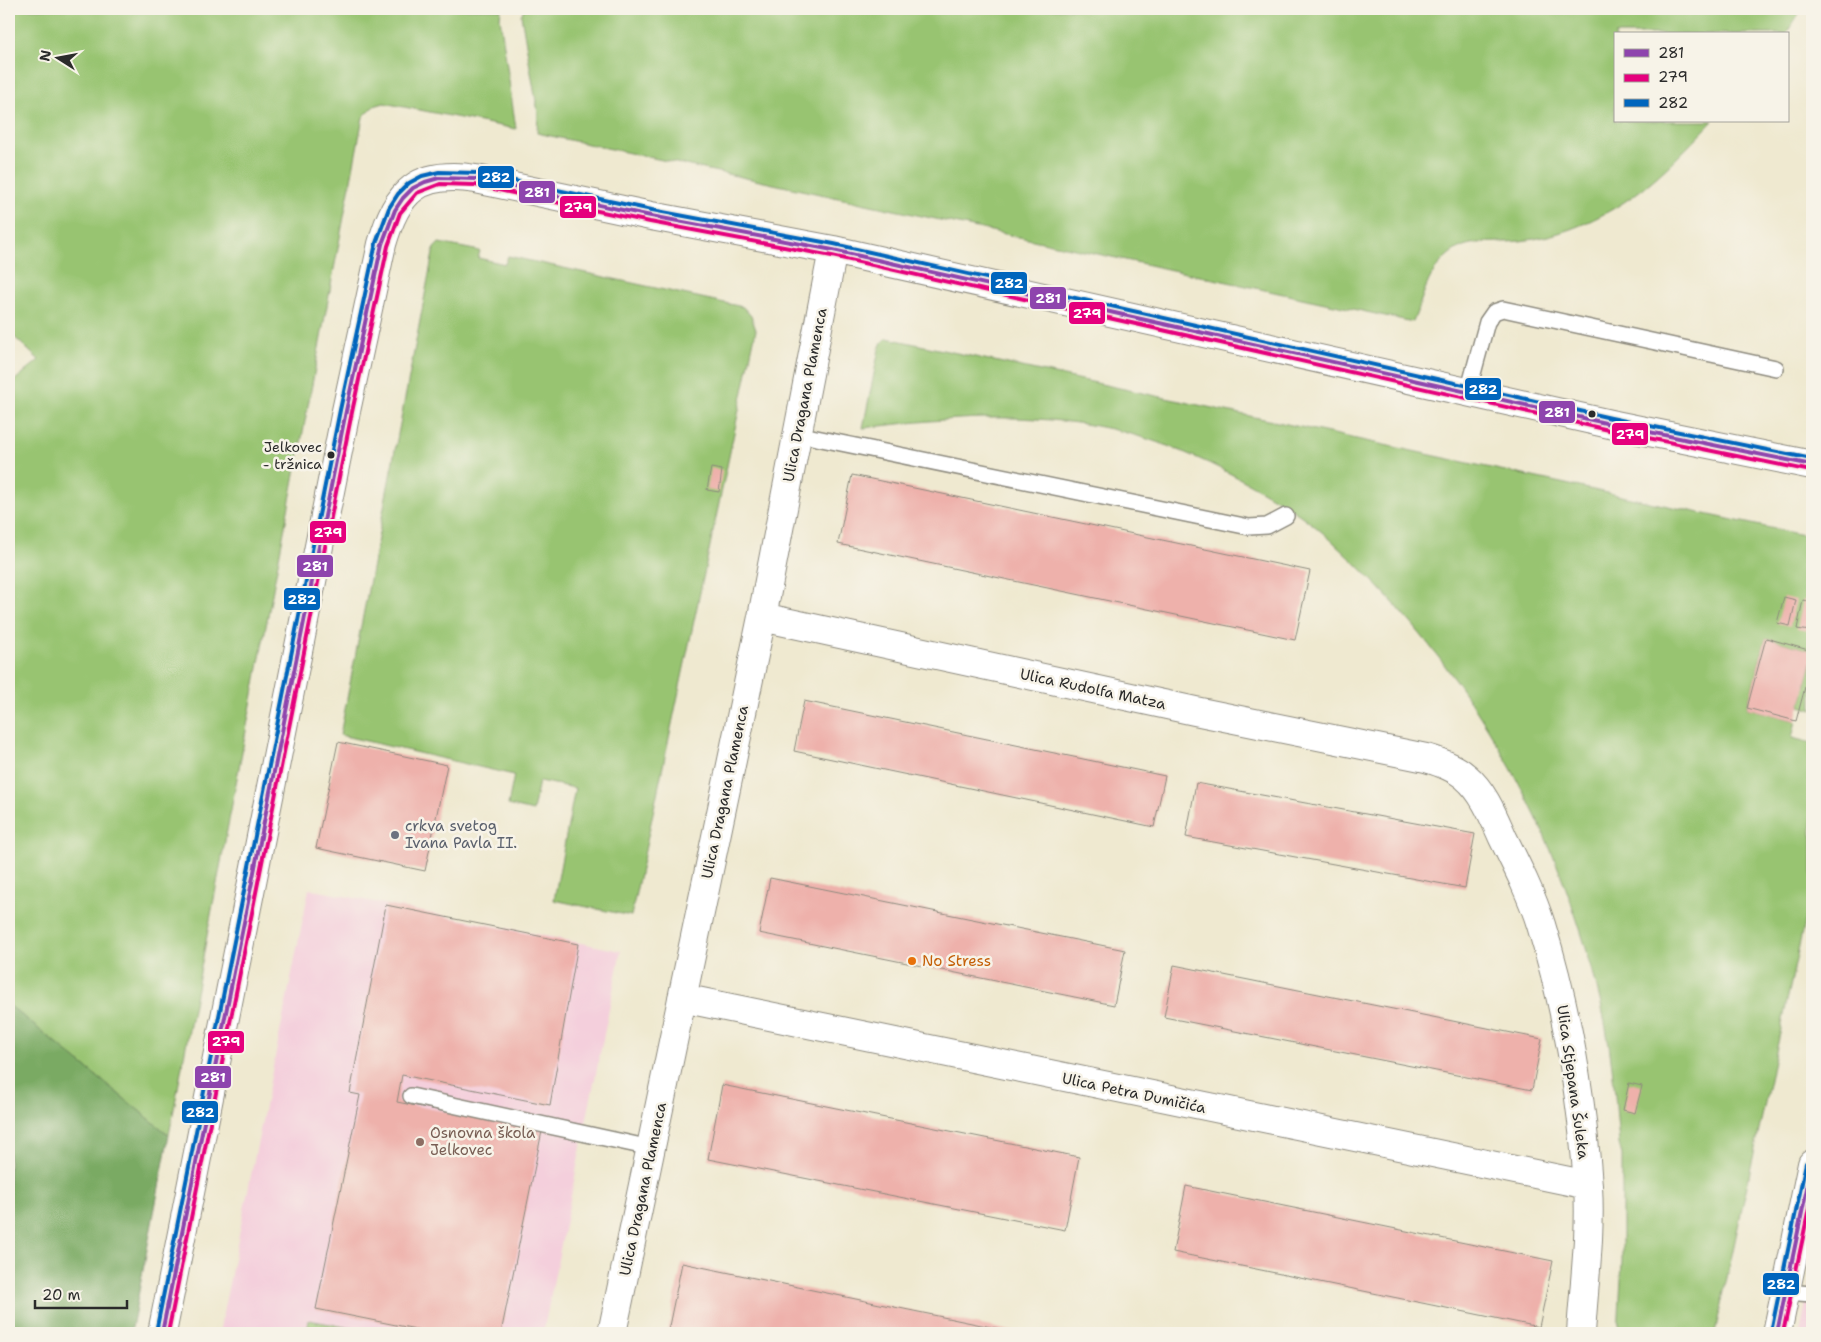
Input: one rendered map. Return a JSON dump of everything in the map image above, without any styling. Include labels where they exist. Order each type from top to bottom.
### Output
[{"type":"street","points":[[162,1333],[346,411],[378,263],[389,218],[400,200],[416,184],[442,178],[467,177],[832,250],[1468,392],[1812,465]]},
{"type":"street","name":"Ulica Dragana Plamenca","points":[[612,1333],[762,617],[832,250]]},
{"type":"street","name":"Ulica Rudolfa Matza","points":[[762,617],[1195,711],[1426,758]]},
{"type":"street","name":"Ulica Stjepana Šuleka","points":[[1426,758],[1455,769],[1467,778],[1482,796],[1541,923],[1561,999],[1576,1082],[1588,1186],[1589,1229],[1581,1333]]},
{"type":"street","name":"Ulica Petra Dumičića","points":[[682,998],[1588,1186]]},
{"type":"street","points":[[1777,1333],[1809,1190],[1812,1164]]},
{"type":"lane","points":[[1468,392],[1487,322],[1494,312],[1503,310],[1776,368]]},
{"type":"lane","points":[[797,434],[1249,527],[1267,526],[1286,516]]},
{"type":"lane","points":[[411,1096],[651,1148]]},
{"type":"lane","points":[[1786,1292],[1812,1294]]},
{"type":"shaded area","name":"Osnovna škola Jelkovec","points":[[309,889],[621,951],[543,1333],[219,1333]]},
{"type":"shaded area","points":[[1812,1273],[1812,1333],[1800,1333]]},
{"type":"green space","points":[[9,9],[501,9],[500,18],[516,129],[384,103],[374,106],[363,117],[169,1135],[9,1005],[9,385],[39,360],[9,332]]},
{"type":"green space","points":[[524,9],[1802,9],[1787,32],[1614,32],[1614,122],[1712,122],[1674,161],[1646,186],[1617,207],[1600,216],[1571,229],[1541,238],[1473,243],[1454,251],[1444,259],[1431,276],[1413,322],[537,133],[538,113],[521,15]]},
{"type":"green space","points":[[439,243],[480,251],[478,258],[505,264],[508,256],[743,307],[751,316],[756,330],[631,916],[554,900],[575,788],[539,781],[533,811],[508,805],[514,775],[340,735],[434,248]]},
{"type":"green space","points":[[887,338],[1812,537],[1812,651],[1766,638],[1747,708],[1796,721],[1792,738],[1812,743],[1812,886],[1715,1333],[1618,1333],[1622,1261],[1622,1155],[1619,1144],[1609,1047],[1602,1008],[1586,949],[1556,864],[1536,817],[1513,772],[1488,728],[1459,686],[1397,606],[1332,541],[1308,521],[1279,501],[1209,463],[1136,435],[1080,423],[1018,418],[925,421],[863,428],[879,349],[882,342]]},
{"type":"green space","points":[[1812,661],[1812,710],[1800,706]]},
{"type":"green space","points":[[9,1005],[169,1135],[131,1333],[9,1333]]},
{"type":"green space","points":[[309,1320],[376,1333],[307,1333]]},
{"type":"building","points":[[711,468],[722,470],[719,492],[707,490]]},
{"type":"building","points":[[852,475],[1310,571],[1295,640],[838,544]]},
{"type":"building","points":[[1784,597],[1796,600],[1790,626],[1777,623]]},
{"type":"building","points":[[1803,600],[1812,602],[1810,631],[1797,629]]},
{"type":"building","points":[[1766,638],[1812,651],[1812,661],[1796,721],[1747,708]]},
{"type":"building","points":[[804,701],[1165,776],[1154,827],[794,751]]},
{"type":"building","points":[[338,742],[447,765],[425,871],[316,848]]},
{"type":"building","points":[[1196,783],[1475,834],[1465,888],[1186,837]]},
{"type":"building","points":[[770,878],[1125,950],[1114,1005],[759,933]]},
{"type":"building","points":[[386,905],[578,944],[550,1105],[402,1075],[397,1102],[542,1131],[501,1333],[436,1333],[316,1309],[360,1095],[350,1093]]},
{"type":"building","points":[[1174,965],[1542,1039],[1532,1090],[1164,1017]]},
{"type":"building","points":[[1629,1083],[1642,1086],[1635,1113],[1623,1110]]},
{"type":"building","points":[[722,1085],[1079,1157],[1065,1230],[708,1159]]},
{"type":"building","points":[[1186,1186],[1553,1261],[1539,1327],[1173,1252]]},
{"type":"building","points":[[682,1263],[1015,1332],[679,1333],[668,1331]]},
{"type":"transit line","name":"282","points":[[156,1332],[340,410],[376,243],[389,208],[398,194],[409,183],[422,176],[439,172],[477,173],[652,210],[834,244],[1611,418],[1812,459]]},
{"type":"transit line","name":"281","points":[[162,1333],[346,411],[382,244],[395,210],[413,188],[439,178],[476,179],[651,216],[833,250],[1610,424],[1812,465]]},
{"type":"transit line","name":"279","points":[[168,1333],[352,412],[388,246],[400,213],[417,193],[440,184],[475,185],[650,222],[832,256],[1609,430],[1811,471]]},
{"type":"transit line","name":"282","points":[[1771,1332],[1806,1163]]},
{"type":"transit line","name":"281","points":[[1777,1333],[1812,1164]]},
{"type":"transit line","name":"279","points":[[1783,1333],[1812,1194]]},
{"type":"place","name":"Jelkovec - tržnica","points":[[331,455]]},
{"type":"place","name":"crkva svetog Ivana Pavla II.","points":[[395,835]]},
{"type":"place","name":"No Stress","points":[[912,961]]},
{"type":"place","name":"Osnovna škola Jelkovec","points":[[420,1142]]}]
